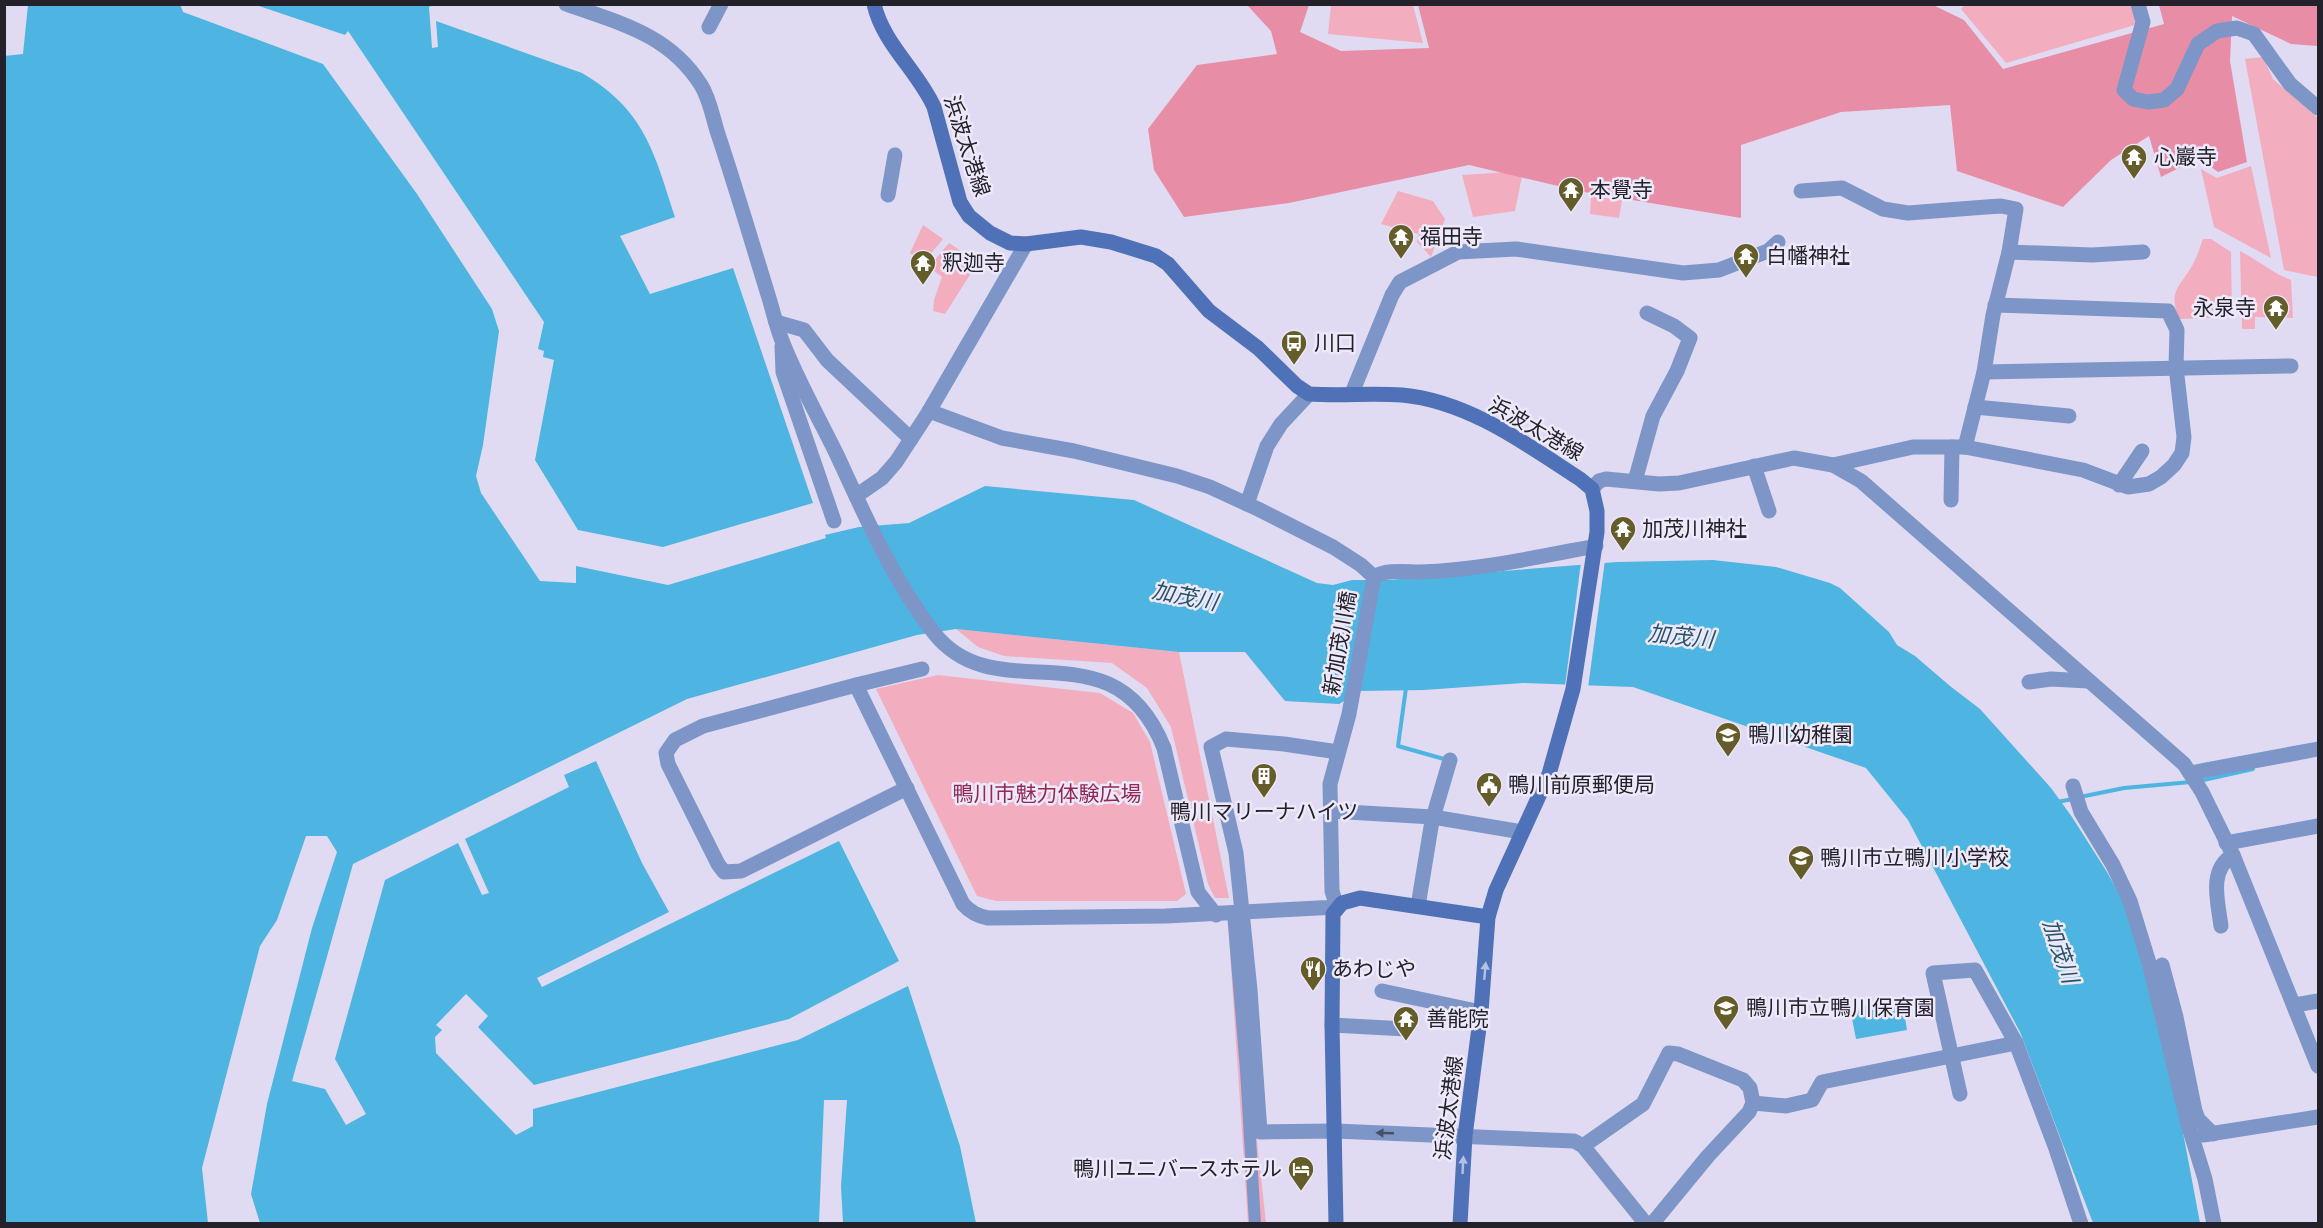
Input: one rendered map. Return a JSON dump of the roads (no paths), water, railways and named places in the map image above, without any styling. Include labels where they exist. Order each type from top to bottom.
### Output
[{"type":"main road","name":"浜波太港線","points":[[874,4],[880,21],[893,44],[931,100],[960,202],[969,216],[990,233],[1010,243],[1026,244],[1081,237],[1112,242],[1156,256],[1168,264],[1209,311],[1258,348],[1297,386],[1309,394],[1404,395],[1445,405],[1488,421],[1580,479],[1592,489],[1597,512],[1595,550],[1573,689],[1552,766],[1496,890],[1488,917],[1481,1012],[1465,1136],[1460,1224]]},
{"type":"main road","points":[[1336,1224],[1332,1025],[1333,914],[1337,907],[1348,900],[1360,898],[1488,917]]},
{"type":"street","points":[[566,4],[638,28],[670,50],[702,86],[730,169],[781,338],[870,525],[911,601],[936,636],[971,662],[993,669],[1070,674],[1106,682],[1126,693],[1145,710],[1164,748],[1198,892],[1216,915]]},
{"type":"street","points":[[709,27],[721,4]]},
{"type":"street","points":[[2138,4],[2143,22],[2124,90],[2133,99],[2148,102],[2164,100],[2177,89],[2198,44],[2217,31],[2237,28],[2254,34],[2290,84],[2319,108]]},
{"type":"street","points":[[888,195],[895,155]]},
{"type":"street","points":[[1801,191],[1842,188],[1883,209],[1908,213],[2001,206],[2016,209],[2009,252],[1995,305],[1984,372],[1975,407],[1958,447],[1951,500]]},
{"type":"street","points":[[1352,393],[1400,282],[1458,252],[1516,249],[1683,273],[1719,270],[1768,251],[1778,242]]},
{"type":"street","points":[[856,496],[882,478],[896,462],[929,411],[1026,244]]},
{"type":"street","points":[[2009,252],[2092,255],[2143,252]]},
{"type":"street","points":[[1833,465],[1913,447],[1958,447],[2083,470],[2128,487],[2149,484],[2174,465],[2182,453],[2184,437],[2176,367],[2177,330],[2168,311],[1995,305]]},
{"type":"street","points":[[1635,481],[1653,416],[1677,371],[1690,338],[1674,326],[1647,313]]},
{"type":"street","points":[[776,322],[804,330],[827,360],[911,439]]},
{"type":"street","points":[[781,338],[783,372],[834,521]]},
{"type":"street","points":[[1984,372],[2291,366]]},
{"type":"street","points":[[1247,504],[1267,446],[1281,424],[1309,394]]},
{"type":"street","points":[[1975,407],[2069,416]]},
{"type":"street","points":[[929,411],[1002,438],[1074,451],[1177,476],[1247,504],[1333,547],[1361,565],[1374,578],[1385,573],[1441,571],[1595,550]]},
{"type":"street","points":[[2119,485],[2142,451]]},
{"type":"street","points":[[1592,489],[1602,480],[1679,483],[1794,458],[1833,465],[1861,481],[2171,753],[2190,773],[2202,792],[2229,849],[2319,1066]]},
{"type":"street","points":[[1754,466],[1769,511]]},
{"type":"street","name":"新加茂川橋","points":[[1337,907],[1332,891],[1330,784],[1349,714],[1374,578]]},
{"type":"street","points":[[907,788],[741,872],[724,872],[717,864],[669,764],[666,753],[675,740],[703,726],[856,684],[922,669]]},
{"type":"street","points":[[2029,682],[2051,679],[2088,681]]},
{"type":"street","points":[[856,684],[963,903],[969,911],[978,916],[988,918],[1216,915],[1337,907]]},
{"type":"street","points":[[1255,1224],[1237,913],[1236,853],[1211,747],[1226,739],[1338,752]]},
{"type":"street","points":[[2190,773],[2319,748]]},
{"type":"street","points":[[1418,906],[1433,817],[1450,760]]},
{"type":"street","points":[[2073,786],[2081,812],[2113,865],[2130,901],[2150,966],[2192,1137],[2205,1179],[2214,1224]]},
{"type":"street","points":[[1330,810],[1433,817],[1522,832]]},
{"type":"street","points":[[2221,926],[2216,882],[2229,849],[2319,826]]},
{"type":"street","points":[[1237,913],[1250,990],[1260,1132],[1335,1131],[1574,1141],[1583,1146],[1646,1224]]},
{"type":"street","points":[[2162,965],[2176,1017],[2195,1111],[2198,1119],[2213,1134]]},
{"type":"street","points":[[1960,1094],[1933,973],[1975,970],[2016,1043],[2055,1146],[2081,1224]]},
{"type":"street","points":[[1382,991],[1481,1012]]},
{"type":"street","points":[[2295,1005],[2319,1001]]},
{"type":"street","points":[[1332,1025],[1406,1029]]},
{"type":"street","points":[[1753,1103],[1786,1106],[1812,1100],[1822,1082],[2016,1043]]},
{"type":"street","points":[[1583,1146],[1643,1104],[1669,1053],[1678,1054],[1743,1080],[1750,1088],[1753,1103],[1749,1112],[1708,1156],[1652,1224]]},
{"type":"street","points":[[2192,1137],[2319,1117]]},
{"type":"water","name":"加茂川","points":[[180,4],[183,12],[323,64],[417,194],[492,309],[499,331],[483,445],[476,476],[481,493],[540,581],[576,583],[576,566],[668,585],[826,538],[825,535],[859,527],[909,523],[985,486],[1134,500],[1317,583],[1333,585],[1352,580],[1388,580],[1617,562],[1713,560],[1776,567],[1840,588],[1889,632],[1897,645],[1915,656],[1980,709],[2051,788],[2107,872],[2123,901],[2163,1026],[2200,1223],[2093,1223],[2020,1032],[1908,820],[1866,768],[1633,687],[1523,683],[1424,690],[1361,691],[1339,704],[1285,701],[1245,652],[1179,652],[956,629],[917,635],[687,699],[353,864],[292,1081],[325,1089],[346,1125],[366,1114],[335,1059],[385,880],[458,843],[482,895],[489,893],[465,839],[569,787],[564,775],[596,761],[642,863],[669,912],[537,978],[542,987],[839,841],[899,961],[789,1019],[534,1085],[478,1027],[488,1016],[466,994],[436,1025],[442,1030],[435,1037],[436,1053],[516,1135],[533,1126],[533,1109],[798,1040],[908,986],[960,1146],[976,1223],[5,1223],[4,56],[23,54],[28,5]]},
{"type":"water","points":[[256,5],[433,5],[429,7],[432,48],[438,47],[436,21],[582,73],[620,102],[644,134],[675,217],[620,236],[650,294],[733,268],[813,503],[663,547],[578,530],[535,460],[554,360],[543,357],[544,351],[538,349],[544,322],[348,31],[345,35]]},
{"type":"water","points":[[1902,999],[1907,1030],[1856,1039],[1850,1008]]},
{"type":"waterway","points":[[1406,688],[1398,746],[1444,759]]},
{"type":"waterway","points":[[2199,781],[2253,769]]},
{"type":"waterway","points":[[2080,797],[2124,788],[2191,782]]},
{"type":"waterway","points":[[2057,802],[2073,799]]},
{"type":"place","name":"心巖寺","points":[[2134,180]]},
{"type":"place","name":"本覺寺","points":[[1571,213]]},
{"type":"place","name":"福田寺","points":[[1401,260]]},
{"type":"place","name":"白幡神社","points":[[1746,279]]},
{"type":"place","name":"釈迦寺","points":[[923,286]]},
{"type":"place","name":"永泉寺","points":[[2276,331]]},
{"type":"place","name":"川口","points":[[1294,366]]},
{"type":"place","name":"加茂川神社","points":[[1623,552]]},
{"type":"place","name":"鴨川幼稚園","points":[[1728,758]]},
{"type":"place","name":"鴨川マリーナハイツ","points":[[1264,799]]},
{"type":"place","name":"鴨川前原郵便局","points":[[1489,808]]},
{"type":"place","name":"鴨川市立鴨川小学校","points":[[1801,881]]},
{"type":"place","name":"あわじや","points":[[1313,992]]},
{"type":"place","name":"鴨川市立鴨川保育園","points":[[1726,1031]]},
{"type":"place","name":"善能院","points":[[1406,1042]]},
{"type":"place","name":"鴨川ユニバースホテル","points":[[1301,1192]]},
{"type":"park label","name":"鴨川市魅力体験広場","points":[[1047,794]]}]
